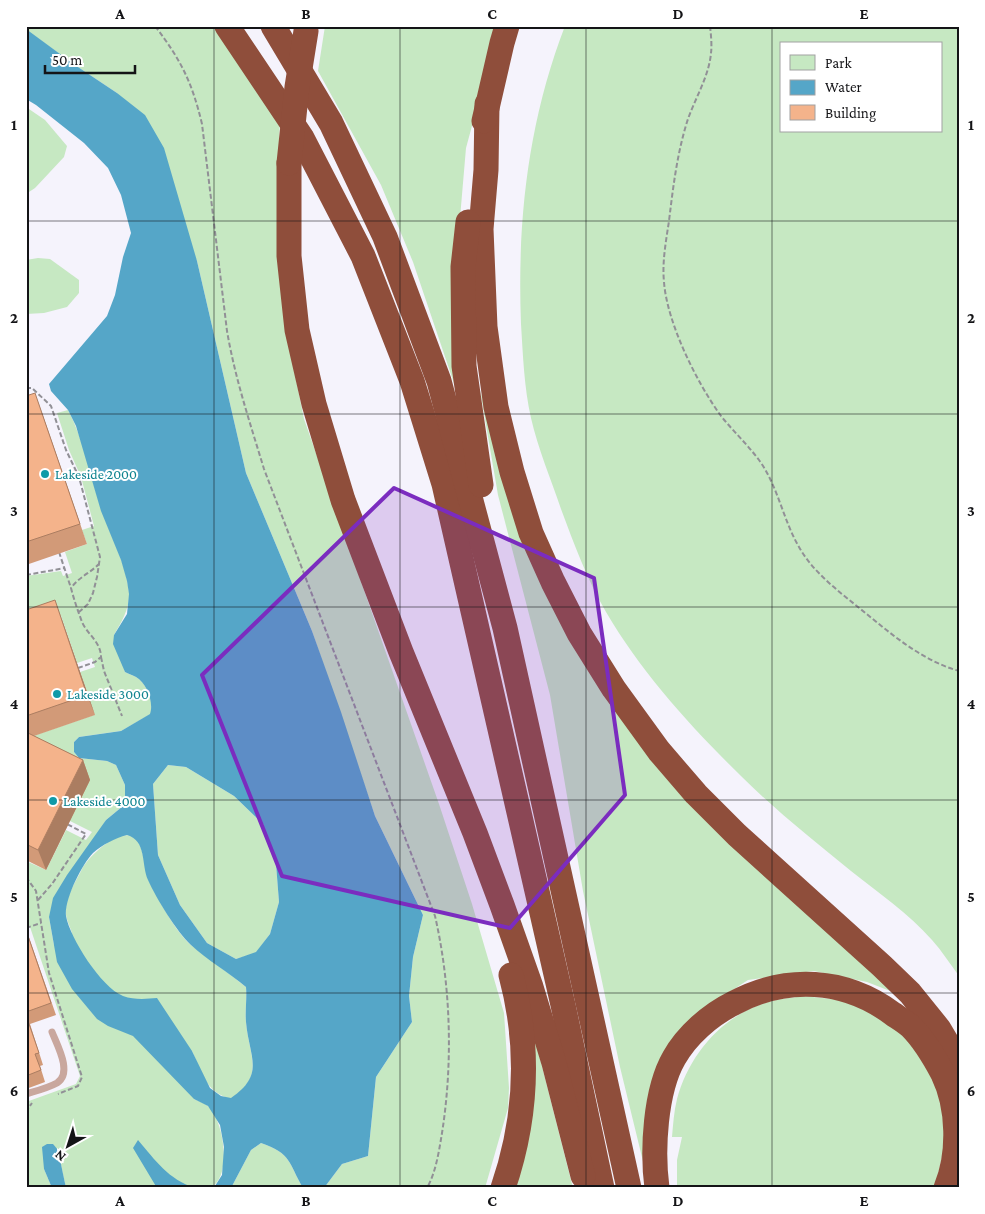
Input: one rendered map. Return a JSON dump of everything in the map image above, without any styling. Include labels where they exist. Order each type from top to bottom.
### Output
[{"type":"highway","points":[[227,26],[302,138],[311,155],[363,256],[412,381],[444,484],[602,1188]]},
{"type":"highway","points":[[273,26],[331,123],[385,237],[439,381],[505,628],[629,1188]]},
{"type":"highway","points":[[505,628],[496,560],[483,500],[464,366],[463,267],[472,189],[487,104],[507,26]]},
{"type":"highway","points":[[307,28],[297,87],[289,163],[289,256],[297,330],[314,404],[343,500],[401,652],[475,833],[531,987],[554,1063],[586,1188]]},
{"type":"highway","points":[[487,104],[486,170],[481,229],[485,326],[494,398],[512,472],[528,525],[553,582],[579,633],[614,689],[659,751],[696,794],[737,835],[910,993],[939,1029],[959,1065]]},
{"type":"highway","points":[[447,765],[451,796],[509,966],[520,1012],[524,1060],[522,1110],[514,1150],[503,1188]]},
{"type":"highway","points":[[657,1188],[656,1140],[664,1079],[674,1058],[690,1036],[718,1011],[752,993],[789,985],[824,984],[856,992],[882,1005],[911,1027],[933,1054],[950,1088],[955,1116],[956,1147],[946,1188]]},
{"type":"lane","points":[[26,1094],[56,1084],[62,1079],[64,1067],[52,1032]]},
{"type":"path","points":[[156,26],[175,52],[188,76],[196,100],[203,133],[227,331],[232,362],[244,406],[264,469],[413,856],[437,925],[446,978],[449,1056],[447,1098],[440,1146],[431,1181],[427,1188]]},
{"type":"path","points":[[710,26],[711,53],[708,67],[687,123],[676,163],[664,257],[664,282],[668,306],[680,339],[705,391],[722,417],[759,461],[769,478],[800,549],[815,569],[896,638],[925,657],[959,671]]},
{"type":"path","points":[[26,388],[32,388],[51,406],[81,485],[100,557],[97,577],[88,604],[79,612]]},
{"type":"path","points":[[57,545],[83,624],[101,652],[104,672],[122,716]]},
{"type":"path","points":[[71,588],[81,576],[92,571],[99,564]]},
{"type":"path","points":[[26,575],[65,568]]},
{"type":"path","points":[[72,670],[95,662],[101,657]]},
{"type":"path","points":[[38,900],[52,884],[86,834],[62,822]]},
{"type":"path","points":[[26,877],[33,885],[38,900],[49,974],[82,1077],[78,1086],[56,1095]]},
{"type":"path","points":[[26,928],[42,923]]},
{"type":"path","points":[[26,1128],[28,1122],[27,1110],[32,1103]]},
{"type":"highlighted area","points":[[394,488],[594,578],[625,795],[510,928],[282,876],[202,675]]},
{"type":"green space","points":[[26,26],[219,26],[280,114],[277,214],[288,340],[304,419],[439,804],[472,904],[504,1013],[509,1088],[508,1108],[485,1188],[324,1188],[342,1164],[368,1156],[376,1077],[412,1022],[409,996],[413,957],[423,915],[375,816],[312,631],[246,473],[197,261],[117,93],[29,32]]},
{"type":"green space","points":[[325,26],[499,26],[466,148],[457,253],[462,407],[413,262],[381,185],[318,71]]},
{"type":"green space","points":[[565,26],[959,26],[959,976],[936,944],[914,921],[781,813],[722,757],[651,677],[620,634],[599,600],[576,548],[537,441],[525,383],[520,286],[523,210],[534,135],[552,62]]},
{"type":"green space","points":[[26,107],[45,120],[67,146],[64,157],[35,188],[26,194]]},
{"type":"green space","points":[[50,259],[79,280],[79,293],[67,307],[44,313],[26,314],[26,260]]},
{"type":"green space","points":[[480,390],[506,481],[592,675],[903,996],[867,982],[814,971],[748,980],[702,1010],[667,1050],[649,1186],[620,1067],[583,891],[550,695],[498,495]]},
{"type":"green space","points":[[68,410],[78,433],[101,508],[125,570],[129,592],[128,604],[114,635],[125,672],[140,680],[146,688],[149,693],[152,709],[151,714],[121,731],[79,737],[74,742],[74,752],[79,758],[107,761],[116,765],[125,785],[125,800],[123,806],[106,820],[49,917],[54,945],[72,933],[66,915],[68,897],[85,864],[104,845],[127,835],[137,840],[140,845],[151,885],[180,933],[191,945],[246,987],[246,1022],[253,1064],[249,1081],[242,1090],[231,1099],[215,1092],[205,1080],[192,1051],[194,1099],[207,1105],[214,1113],[224,1148],[222,1173],[217,1182],[210,1188],[66,1188],[58,1151],[44,1169],[52,1188],[26,1188],[26,1102],[76,1084],[80,1076],[30,927],[29,925],[26,926],[26,861],[46,870],[66,830],[86,840],[92,832],[70,821],[30,737],[94,715],[80,672],[95,667],[92,658],[77,663],[61,616],[26,623],[26,576],[61,571],[63,576],[72,573],[65,552],[87,544],[82,530],[94,526],[81,477],[69,450],[57,413]]},
{"type":"green space","points":[[168,765],[186,767],[234,796],[263,824],[276,864],[279,902],[270,934],[256,953],[236,959],[207,943],[180,905],[158,855],[153,784]]},
{"type":"green space","points":[[803,996],[841,1000],[877,1012],[912,1044],[933,1077],[943,1110],[945,1143],[935,1188],[677,1188],[677,1160],[682,1137],[672,1137],[675,1108],[682,1083],[699,1053],[721,1028],[749,1009],[770,1002]]},
{"type":"green space","points":[[532,1027],[573,1188],[512,1188]]},
{"type":"green space","points":[[261,1143],[284,1155],[303,1188],[231,1188],[251,1150]]},
{"type":"water","points":[[26,29],[145,115],[164,148],[197,261],[246,473],[312,631],[375,816],[423,915],[413,957],[409,996],[412,1022],[376,1077],[368,1156],[342,1164],[324,1188],[303,1188],[284,1155],[261,1143],[251,1150],[231,1188],[210,1188],[215,1186],[222,1175],[224,1147],[220,1125],[208,1106],[194,1099],[133,1036],[108,1026],[97,1019],[72,989],[57,962],[49,917],[53,898],[106,820],[123,806],[125,800],[125,785],[116,765],[107,761],[79,758],[74,752],[74,742],[79,737],[121,731],[150,714],[151,704],[149,694],[140,680],[125,672],[113,644],[114,635],[127,614],[129,594],[127,581],[121,560],[101,511],[76,426],[68,410],[51,391],[49,384],[107,316],[115,295],[123,257],[131,233],[121,195],[108,168],[84,143],[26,99]],"holes":[[[168,765],[186,767],[234,796],[263,824],[276,864],[279,902],[270,934],[256,952],[236,959],[207,943],[180,905],[158,855],[153,784]],[[127,835],[138,842],[148,880],[161,905],[185,939],[246,987],[246,1022],[252,1055],[252,1073],[249,1081],[231,1098],[221,1096],[210,1088],[192,1051],[157,998],[131,998],[114,991],[96,973],[80,949],[69,925],[66,909],[71,892],[84,865],[100,847]]]},
{"type":"water","points":[[138,1140],[157,1162],[177,1180],[195,1188],[157,1188],[133,1148]]},
{"type":"water","points":[[47,1144],[53,1144],[58,1150],[66,1188],[52,1188],[44,1169],[42,1147]]},
{"type":"building","name":"Lakeside 2000","points":[[35,393],[80,524],[26,542],[26,396]]},
{"type":"building","name":"Lakeside 3000","points":[[55,600],[87,695],[26,716],[26,610]]},
{"type":"building","name":"Lakeside 4000","points":[[26,732],[83,760],[38,850],[26,844]]},
{"type":"building","points":[[26,930],[51,1003],[26,1012]]},
{"type":"building","points":[[26,1015],[39,1053],[35,1054],[41,1070],[26,1076]]},
{"type":"place","name":"Lakeside 2000","points":[[45,474]]},
{"type":"place","name":"Lakeside 3000","points":[[57,694]]},
{"type":"place","name":"Lakeside 4000","points":[[53,801]]}]
